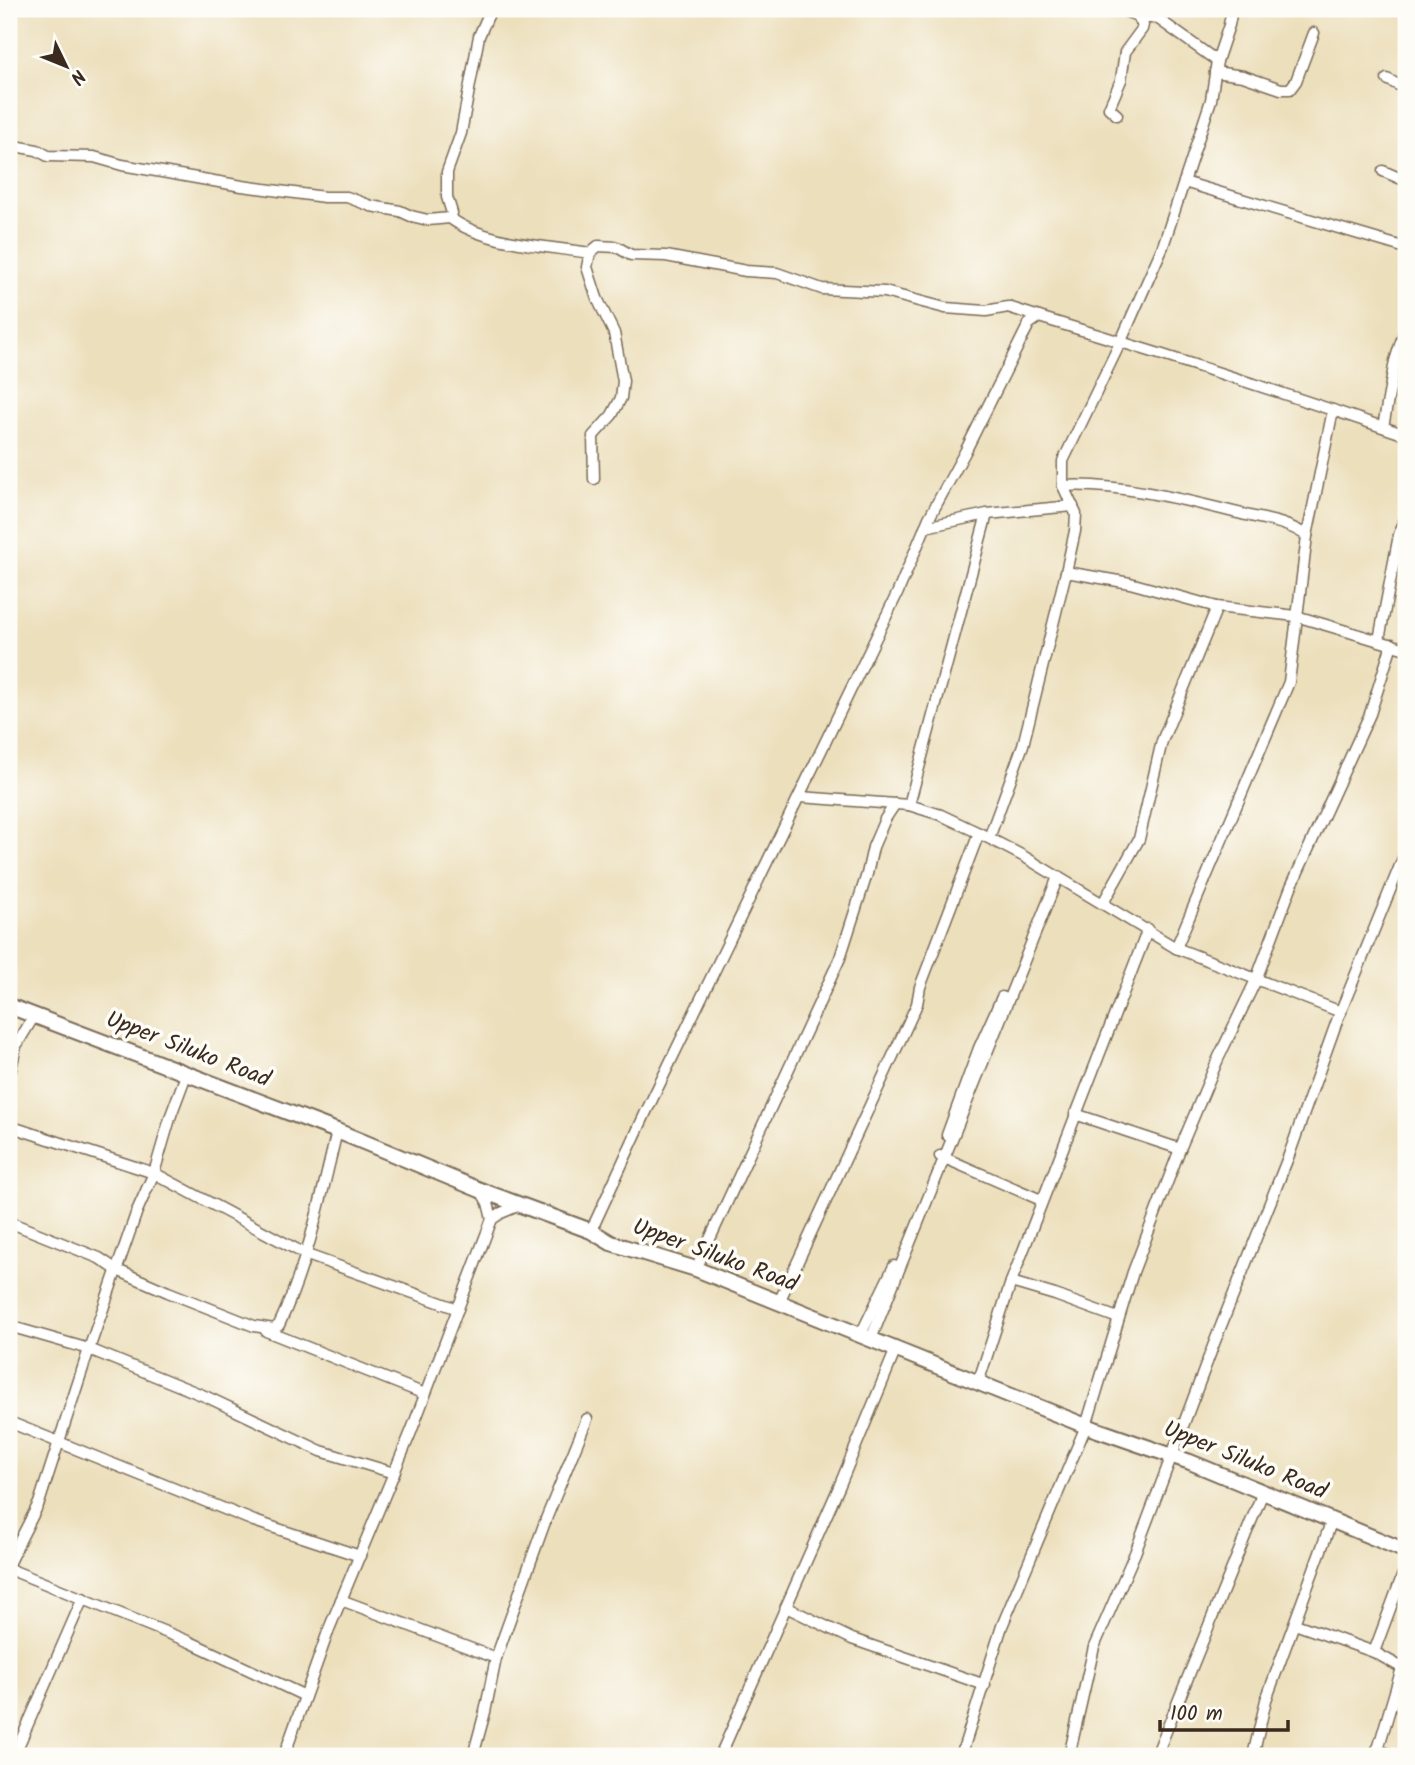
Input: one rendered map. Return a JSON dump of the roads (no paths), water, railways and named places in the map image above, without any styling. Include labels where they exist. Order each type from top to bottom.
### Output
[{"type":"main road","name":"Upper Siluko Road","points":[[9,1006],[337,1131],[480,1190],[591,1231],[611,1243],[696,1269],[1086,1426],[1172,1455],[1406,1551]]},
{"type":"street","points":[[450,218],[452,213],[447,197],[447,172],[461,133],[479,36],[491,9]]},
{"type":"street","points":[[1119,9],[1138,16],[1157,18]]},
{"type":"street","points":[[1148,9],[1150,14],[1216,66],[1281,89],[1290,89],[1296,81],[1314,33]]},
{"type":"street","points":[[779,1302],[916,1004],[925,974],[1023,745],[1075,531],[1076,514],[1063,486],[1062,461],[1121,341],[1163,246],[1212,100],[1216,66],[1232,9]]},
{"type":"street","points":[[1117,115],[1109,108],[1121,80],[1125,52],[1142,29],[1143,24],[1138,16]]},
{"type":"street","points":[[1387,79],[1406,89]]},
{"type":"street","points":[[9,145],[37,150],[48,156],[94,157],[108,162],[242,186],[324,197],[347,197],[371,206],[428,220],[450,218],[463,228],[489,237],[590,254]]},
{"type":"street","points":[[1383,170],[1406,181]]},
{"type":"street","points":[[1184,182],[1406,248]]},
{"type":"street","points":[[594,479],[593,436],[612,415],[621,398],[623,381],[614,333],[597,298],[587,267],[590,254],[598,246],[617,247],[631,255],[666,256],[746,271],[777,273],[822,289],[885,292],[945,308],[986,311],[1008,307],[1121,341],[1406,435]]},
{"type":"street","points":[[591,1231],[897,594],[925,527],[1030,324],[1039,317]]},
{"type":"street","points":[[1383,428],[1395,361],[1405,337],[1406,326]]},
{"type":"street","points":[[1176,948],[1289,682],[1307,536],[1333,410]]},
{"type":"street","points":[[1063,486],[1110,487],[1213,507],[1281,524],[1300,530],[1307,536]]},
{"type":"street","points":[[925,527],[987,514],[1073,506]]},
{"type":"street","points":[[909,805],[987,514]]},
{"type":"street","points":[[1379,640],[1406,516]]},
{"type":"street","points":[[1066,572],[1130,583],[1217,607],[1296,617],[1406,649]]},
{"type":"street","points":[[1103,903],[1139,839],[1162,741],[1217,607]]},
{"type":"street","points":[[961,1756],[1002,1626],[1086,1426],[1118,1318],[1180,1149],[1218,1059],[1256,980],[1291,887],[1370,714],[1392,643]]},
{"type":"street","points":[[800,797],[909,805],[941,815],[1058,877],[1176,948],[1341,1012]]},
{"type":"street","points":[[696,1269],[840,958],[873,847],[895,804]]},
{"type":"street","points":[[1069,1756],[1094,1647],[1135,1553],[1289,1155],[1341,1012],[1406,851]]},
{"type":"street","points":[[866,1336],[1058,877]]},
{"type":"street","points":[[978,1383],[1011,1282],[1147,929]]},
{"type":"street","points":[[942,1159],[979,1048],[1002,997]]},
{"type":"street","points":[[9,1078],[16,1046],[34,1016]]},
{"type":"street","points":[[9,1562],[39,1503],[89,1349],[137,1211],[154,1173],[186,1075]]},
{"type":"street","points":[[1075,1114],[1180,1149]]},
{"type":"street","points":[[9,1126],[154,1173],[307,1255],[458,1309]]},
{"type":"street","points":[[254,1326],[268,1330],[279,1325],[299,1280],[337,1131]]},
{"type":"street","points":[[942,1159],[1041,1202]]},
{"type":"street","points":[[284,1756],[341,1600],[394,1473],[492,1219],[488,1203],[480,1190]]},
{"type":"street","points":[[492,1219],[520,1205]]},
{"type":"street","points":[[9,1222],[99,1258],[117,1270],[425,1394]]},
{"type":"street","points":[[1011,1282],[1118,1318]]},
{"type":"street","points":[[9,1326],[89,1349],[207,1397],[321,1451],[394,1473]]},
{"type":"street","points":[[720,1756],[839,1487],[896,1349]]},
{"type":"street","points":[[472,1756],[485,1713],[496,1658],[546,1519],[587,1419]]},
{"type":"street","points":[[9,1422],[254,1521],[360,1556]]},
{"type":"street","points":[[1156,1756],[1263,1492]]},
{"type":"street","points":[[1253,1756],[1266,1700],[1332,1520]]},
{"type":"street","points":[[1374,1651],[1406,1566]]},
{"type":"street","points":[[9,1569],[190,1642],[305,1696]]},
{"type":"street","points":[[14,1756],[83,1598]]},
{"type":"street","points":[[341,1600],[496,1658]]},
{"type":"street","points":[[786,1607],[852,1639],[985,1685]]},
{"type":"street","points":[[1295,1624],[1374,1651],[1404,1669],[1376,1753],[1394,1756]]}]
